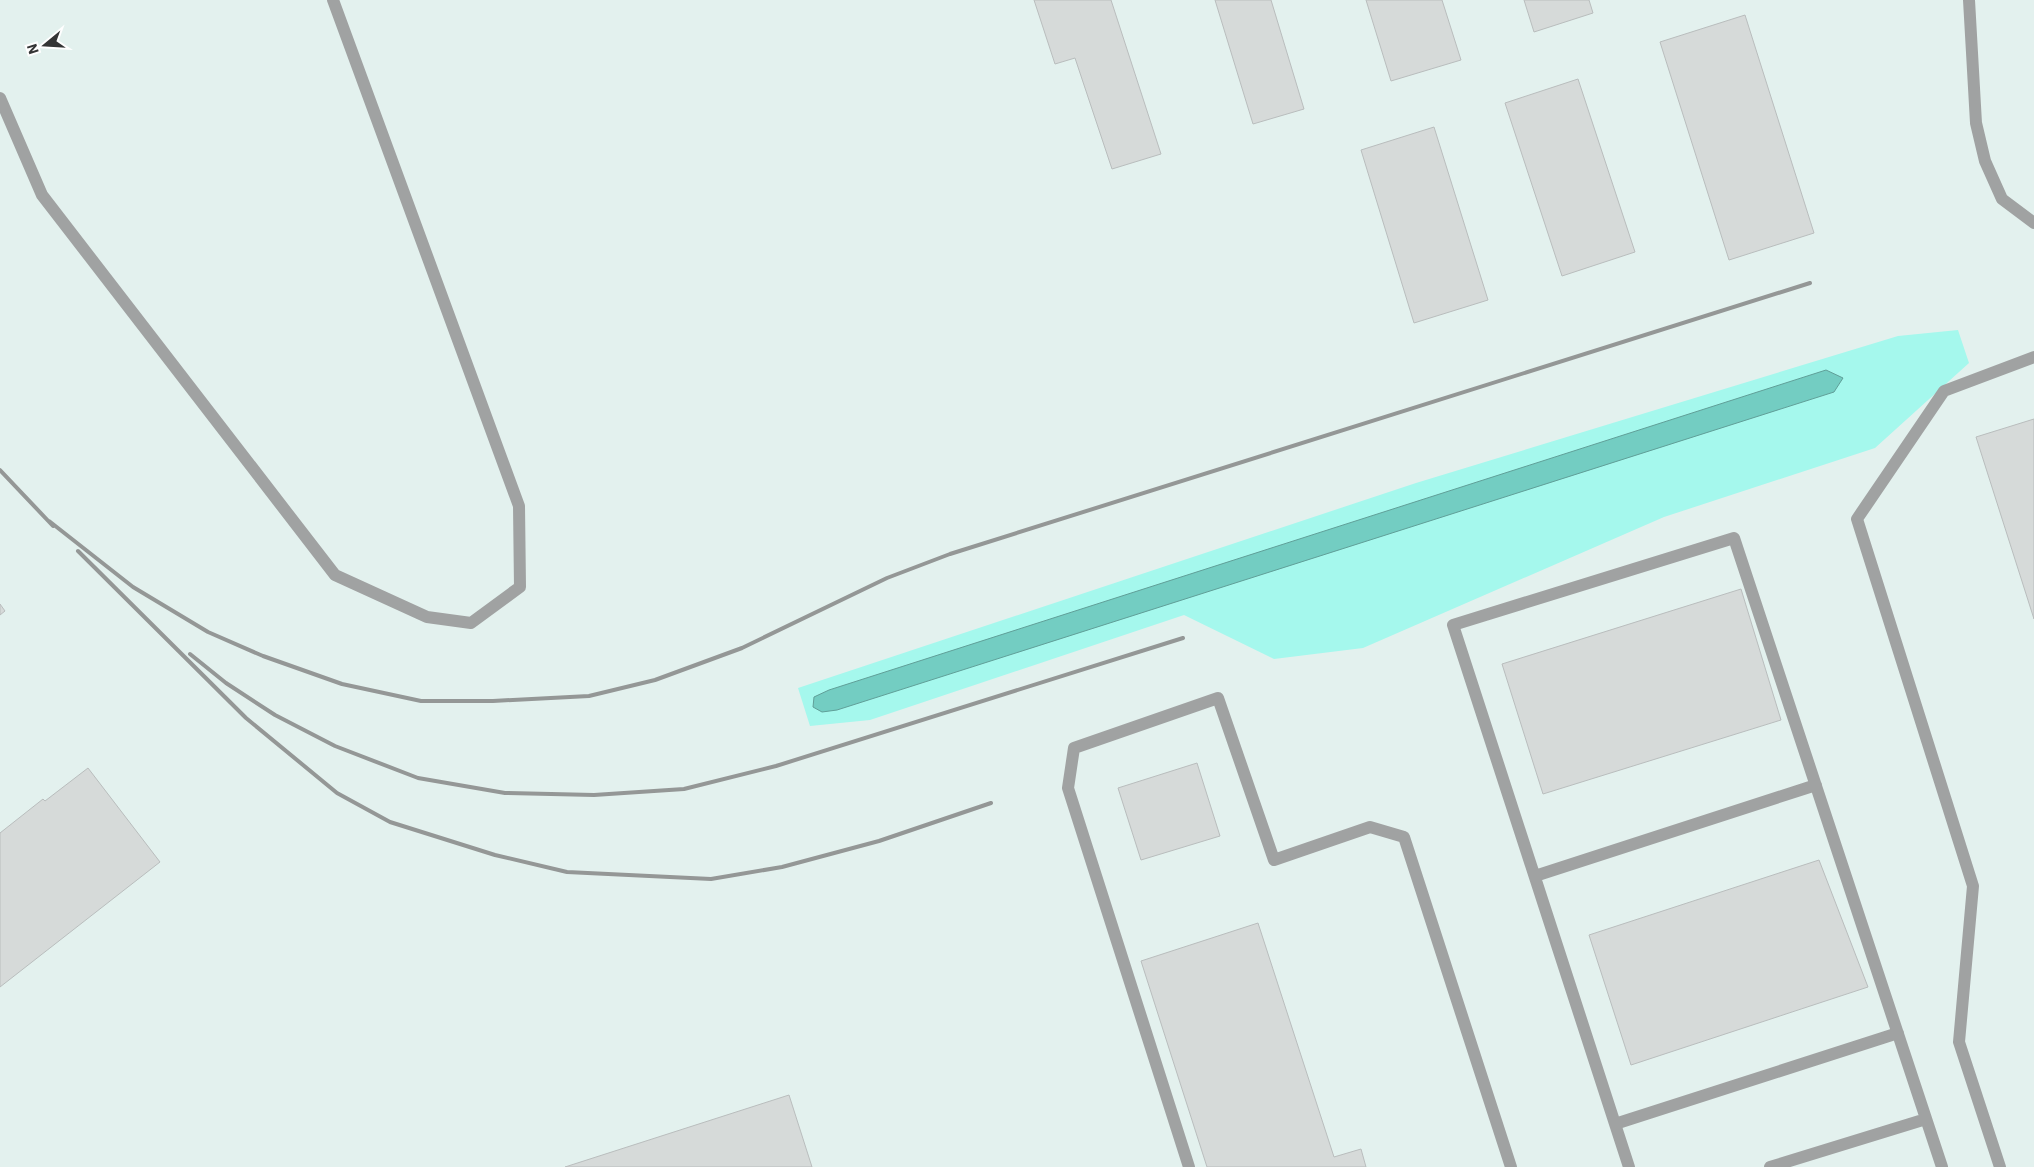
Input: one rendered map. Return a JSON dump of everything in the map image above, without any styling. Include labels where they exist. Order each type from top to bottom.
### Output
[{"type":"lane","points":[[0,98],[42,195],[335,574],[427,617],[471,622],[520,587],[519,506],[333,0]]},
{"type":"lane","points":[[1969,0],[1976,123],[1985,161],[2002,199],[2034,223]]},
{"type":"lane","points":[[2000,1167],[1959,1042],[1973,886],[1857,519],[1944,391],[2034,357]]},
{"type":"lane","points":[[1629,1167],[1453,625],[1734,538],[1942,1167]]},
{"type":"lane","points":[[1189,1167],[1068,788],[1074,748],[1218,698],[1274,860],[1370,827],[1404,837],[1511,1167]]},
{"type":"lane","points":[[1535,876],[1816,785]]},
{"type":"lane","points":[[1615,1124],[1898,1033]]},
{"type":"lane","points":[[1770,1167],[1926,1119]]},
{"type":"shaded area","points":[[0,0],[2034,0],[2034,1167],[0,1167]]},
{"type":"shaded area","points":[[1958,330],[1969,363],[1875,448],[1664,517],[1363,648],[1274,659],[1184,615],[870,720],[810,726],[798,688],[1416,483],[1898,336]]},
{"type":"shaded area","points":[[1826,370],[1843,378],[1834,392],[837,710],[822,712],[813,707],[814,697],[829,690]]},
{"type":"building","points":[[1034,0],[1111,0],[1161,154],[1112,169],[1075,58],[1055,64]]},
{"type":"building","points":[[1215,0],[1271,0],[1304,109],[1253,124]]},
{"type":"building","points":[[1366,0],[1442,0],[1461,60],[1391,81]]},
{"type":"building","points":[[1524,0],[1589,0],[1593,13],[1534,32]]},
{"type":"building","points":[[1745,15],[1814,233],[1729,260],[1660,42]]},
{"type":"building","points":[[1578,79],[1635,252],[1562,276],[1505,103]]},
{"type":"building","points":[[1434,127],[1488,300],[1414,323],[1361,150]]},
{"type":"building","points":[[2034,419],[2034,619],[1976,437]]},
{"type":"building","points":[[1741,589],[1781,720],[1543,794],[1502,664]]},
{"type":"building","points":[[0,604],[5,611],[0,615]]},
{"type":"building","points":[[1197,763],[1220,836],[1141,860],[1118,788]]},
{"type":"building","points":[[88,768],[160,862],[0,987],[0,833],[43,799],[45,801]]},
{"type":"building","points":[[1819,860],[1868,987],[1631,1065],[1589,935]]},
{"type":"building","points":[[1258,923],[1334,1157],[1361,1149],[1366,1167],[1207,1167],[1141,961]]},
{"type":"building","points":[[789,1095],[812,1167],[565,1167]]},
{"type":"railway","points":[[49,521],[133,587],[208,632],[263,656],[342,684],[421,701],[493,701],[589,696],[655,680],[742,648],[887,578],[950,554],[1810,283]]},
{"type":"railway","points":[[0,470],[53,526]]},
{"type":"railway","points":[[78,551],[246,718],[337,793],[390,822],[495,855],[567,872],[711,879],[782,867],[879,841],[991,803]]},
{"type":"railway","points":[[190,654],[226,683],[275,715],[335,746],[418,778],[505,793],[594,795],[684,789],[776,766],[1183,638]]}]
